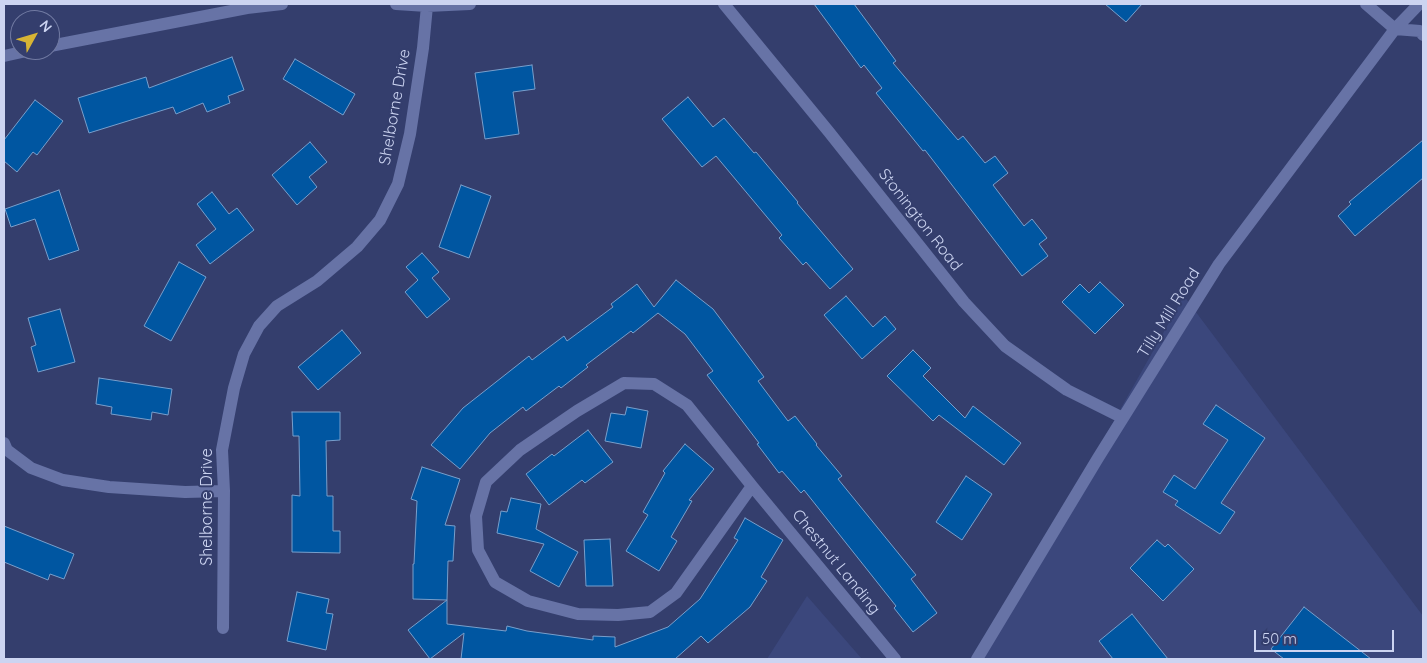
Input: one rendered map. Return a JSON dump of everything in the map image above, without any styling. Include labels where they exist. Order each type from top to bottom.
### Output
[{"type":"street","points":[[60,44],[247,8],[282,4]]},
{"type":"street","points":[[396,4],[426,6],[470,4]]},
{"type":"street","name":"Stonington Road","points":[[724,4],[964,302],[1004,346],[1067,390],[1123,418]]},
{"type":"street","points":[[1366,4],[1396,29],[1420,31],[1423,35]]},
{"type":"street","name":"Tilly Mill Road","points":[[977,659],[1219,264],[1396,29],[1419,4]]},
{"type":"street","name":"Shelborne Drive","points":[[223,628],[224,491],[222,450],[234,388],[244,354],[259,326],[277,306],[318,281],[357,247],[380,220],[398,184],[410,134],[423,48],[426,6]]},
{"type":"street","name":"Chestnut Landing","points":[[752,486],[676,593],[650,612],[578,614],[528,601],[495,582],[478,550],[476,516],[486,482],[520,450],[577,411],[624,383],[654,384],[687,405],[895,659]]},
{"type":"street","points":[[4,443],[7,450],[31,468],[63,480],[109,488],[185,492],[224,491]]},
{"type":"shaded area","points":[[1184,296],[1423,616],[1423,659],[980,659]]},
{"type":"shaded area","points":[[807,596],[862,659],[767,659]]},
{"type":"building","points":[[814,4],[854,4],[896,61],[893,63],[958,140],[963,136],[985,163],[995,156],[1008,173],[993,185],[1024,226],[1032,219],[1047,238],[1039,244],[1048,256],[1022,276],[925,150],[923,151],[876,93],[882,88],[864,65],[861,68]]},
{"type":"building","points":[[1105,4],[1142,4],[1126,22]]},
{"type":"building","points":[[232,57],[244,90],[228,96],[230,103],[207,112],[203,103],[176,114],[173,107],[89,133],[78,98],[146,77],[149,88]]},
{"type":"building","points":[[295,59],[355,94],[343,115],[283,79]]},
{"type":"building","points":[[532,65],[535,89],[513,92],[519,134],[485,139],[475,73]]},
{"type":"building","points":[[688,97],[713,127],[724,118],[754,153],[756,152],[853,269],[830,289],[806,262],[803,265],[779,238],[782,235],[716,156],[702,167],[662,119]]},
{"type":"building","points":[[35,100],[63,121],[37,155],[33,152],[17,172],[4,161],[4,140]]},
{"type":"building","points":[[1423,140],[1423,178],[1355,236],[1338,216],[1351,204],[1349,202]]},
{"type":"building","points":[[310,142],[327,162],[309,177],[317,187],[297,205],[272,175]]},
{"type":"building","points":[[461,185],[491,196],[469,258],[439,247]]},
{"type":"building","points":[[59,190],[79,250],[49,260],[35,219],[11,227],[5,209]]},
{"type":"building","points":[[212,192],[229,214],[237,208],[254,230],[210,264],[196,245],[216,229],[197,204]]},
{"type":"building","points":[[422,253],[439,272],[432,278],[450,299],[427,318],[405,292],[418,280],[406,267]]},
{"type":"building","points":[[179,262],[206,277],[171,341],[144,326]]},
{"type":"building","points":[[676,280],[713,309],[764,377],[758,381],[788,421],[795,416],[842,476],[838,479],[916,575],[911,579],[937,613],[913,632],[894,608],[896,606],[804,490],[801,493],[782,471],[779,473],[757,444],[759,443],[707,375],[713,371],[685,334],[658,313],[633,333],[631,331],[586,365],[588,367],[561,388],[559,386],[526,411],[523,407],[490,433],[460,469],[431,445],[463,408],[529,356],[532,360],[564,336],[567,341],[613,307],[611,304],[637,284],[654,307]]},
{"type":"building","points":[[1100,282],[1124,305],[1095,334],[1062,302],[1080,284],[1089,293]]},
{"type":"building","points":[[846,296],[873,327],[885,316],[896,329],[862,359],[824,315]]},
{"type":"building","points":[[60,309],[75,362],[38,372],[31,347],[36,345],[28,318]]},
{"type":"building","points":[[342,330],[361,353],[318,390],[298,367]]},
{"type":"building","points":[[913,350],[931,368],[923,376],[965,418],[973,406],[1021,443],[1004,465],[939,415],[933,421],[887,376]]},
{"type":"building","points":[[99,378],[172,389],[168,415],[152,412],[151,420],[111,414],[112,407],[96,404]]},
{"type":"building","points":[[1216,405],[1265,438],[1221,503],[1235,512],[1220,534],[1175,505],[1178,501],[1163,492],[1174,475],[1195,489],[1228,440],[1203,424]]},
{"type":"building","points":[[627,407],[648,411],[641,448],[605,441],[611,413],[625,415]]},
{"type":"building","points":[[292,412],[340,412],[340,440],[326,441],[327,496],[333,496],[333,531],[340,531],[340,553],[292,552],[292,495],[300,496],[299,436],[293,436]]},
{"type":"building","points":[[588,430],[613,462],[585,483],[582,480],[549,505],[526,474],[552,454],[554,456]]},
{"type":"building","points":[[685,444],[714,469],[689,500],[692,501],[671,537],[677,541],[659,571],[626,551],[648,515],[643,512],[665,473],[663,471]]},
{"type":"building","points":[[422,467],[460,479],[445,525],[455,526],[453,561],[448,561],[447,600],[413,599],[417,501],[411,499]]},
{"type":"building","points":[[966,476],[992,494],[962,540],[936,522]]},
{"type":"building","points":[[511,498],[541,504],[536,529],[578,552],[559,587],[530,571],[544,544],[497,533],[501,511],[507,512]]},
{"type":"building","points":[[745,518],[783,540],[761,577],[767,581],[750,607],[708,643],[701,636],[675,659],[461,659],[464,633],[430,659],[408,630],[447,600],[447,624],[506,631],[507,626],[527,631],[593,640],[593,636],[615,637],[615,647],[668,627],[700,599],[738,540],[734,538]]},
{"type":"building","points":[[4,526],[74,554],[64,579],[50,574],[48,580],[4,562]]},
{"type":"building","points":[[610,539],[613,586],[586,586],[584,540]]},
{"type":"building","points":[[1157,540],[1165,547],[1168,544],[1194,569],[1163,601],[1130,568]]},
{"type":"building","points":[[297,592],[329,599],[326,613],[333,614],[326,650],[287,641]]},
{"type":"building","points":[[1304,607],[1371,659],[1284,659],[1271,649]]},
{"type":"building","points":[[1132,614],[1168,659],[1113,659],[1099,641]]}]
